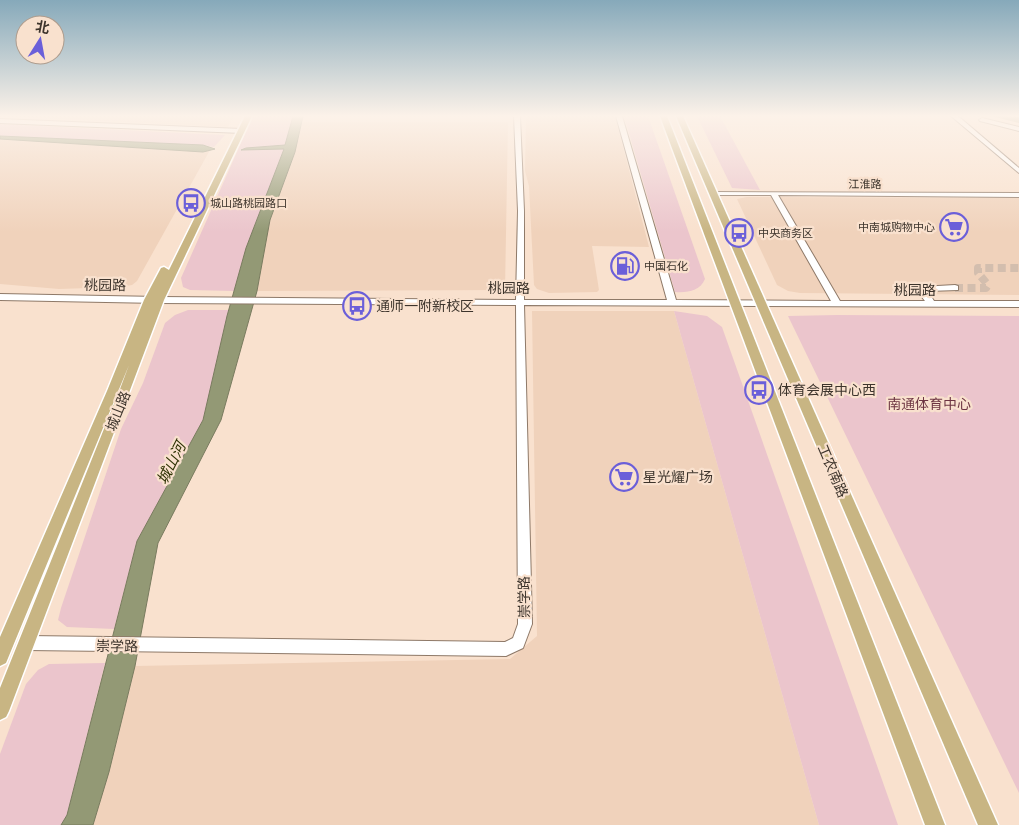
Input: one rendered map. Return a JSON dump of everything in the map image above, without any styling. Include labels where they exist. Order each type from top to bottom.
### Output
[{"type":"main road","name":"城山路","points":[[0,657],[113,391],[154,300],[226,154]]},
{"type":"main road","points":[[678,154],[935,825]]},
{"type":"main road","name":"工农南路","points":[[696,154],[988,825]]},
{"type":"main road","name":"城山路","points":[[0,711],[126,389],[154,300]]},
{"type":"street","name":"崇学路","points":[[27,643],[96,646],[506,649],[518,643],[525,624],[520,302],[521,210],[518,154]]},
{"type":"street","points":[[630,154],[672,302]]},
{"type":"street","points":[[1000,154],[1019,171]]},
{"type":"street","name":"江淮路","points":[[712,193],[1019,195]]},
{"type":"street","points":[[773,193],[838,303]]},
{"type":"street","points":[[931,304],[925,296],[923,289],[955,288]]},
{"type":"street","name":"桃园路","points":[[0,297],[154,300],[1019,304]]},
{"type":"shaded area","points":[[0,154],[207,154],[137,281],[132,285],[59,289],[0,284]]},
{"type":"shaded area","points":[[282,154],[294,154],[270,220],[257,291],[221,420],[158,543],[135,666],[109,772],[93,825],[61,825],[67,815],[137,541],[203,420],[227,316],[246,248]]},
{"type":"shaded area","points":[[294,154],[507,154],[505,290],[257,291],[270,220]]},
{"type":"shaded area","points":[[525,154],[625,154],[649,247],[592,246],[599,290],[597,292],[549,293],[537,289],[534,285],[529,186],[525,171]]},
{"type":"shaded area","points":[[747,197],[1019,198],[1019,295],[800,293],[788,291],[777,285],[737,199]]},
{"type":"shaded area","name":"星光耀广场","points":[[532,311],[674,311],[819,825],[93,825],[109,772],[135,666],[510,659],[537,636]]},
{"type":"green space","points":[[236,154],[282,154],[246,248],[234,291],[190,290],[183,287],[181,278]]},
{"type":"green space","points":[[635,154],[661,154],[705,279],[696,289],[675,292]]},
{"type":"green space","points":[[716,154],[741,154],[760,190],[732,188]]},
{"type":"green space","points":[[188,310],[229,310],[203,420],[137,541],[114,629],[67,627],[58,620],[61,608],[121,429],[143,383],[165,323],[175,315]]},
{"type":"green space","points":[[674,311],[707,316],[722,327],[898,825],[819,825]]},
{"type":"green space","name":"南通体育中心","points":[[788,316],[1019,316],[1019,793]]},
{"type":"green space","points":[[105,663],[67,815],[61,825],[0,825],[0,754],[26,684],[38,670],[49,664]]},
{"type":"tunnel","points":[[955,288],[986,288],[988,285],[978,273],[978,268],[1019,268]]},
{"type":"place","name":"城山路桃园路口","points":[[191,203]]},
{"type":"place","name":"中南城购物中心","points":[[954,227]]},
{"type":"place","name":"中央商务区","points":[[739,233]]},
{"type":"place","name":"中国石化","points":[[625,266]]},
{"type":"place","name":"通师一附新校区","points":[[357,306]]},
{"type":"place","name":"体育会展中心西","points":[[759,390]]},
{"type":"place","name":"星光耀广场","points":[[624,477]]},
{"type":"water label","name":"城山河","points":[[171,463]]}]
